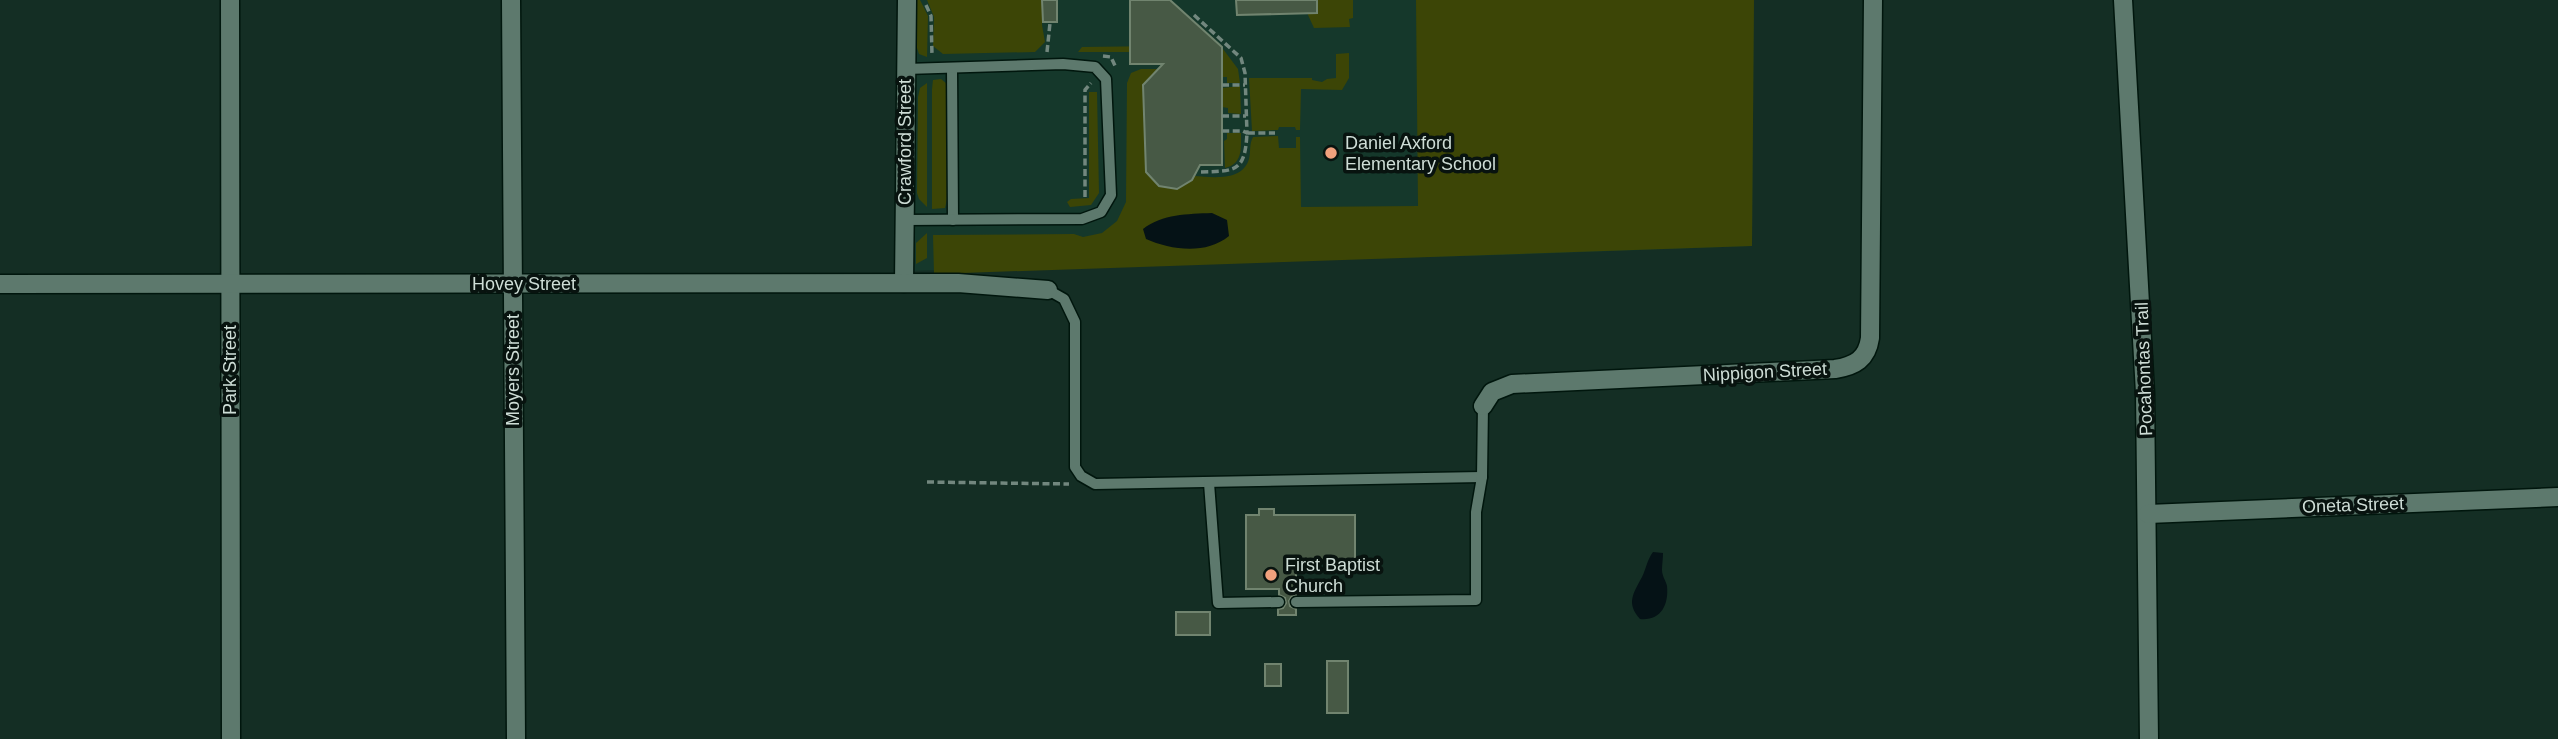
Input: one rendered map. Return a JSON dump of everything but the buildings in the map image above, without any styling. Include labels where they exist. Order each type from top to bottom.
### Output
[{"type":"street","name":"Park Street","points":[[230,0],[231,739]]},
{"type":"street","name":"Moyers Street","points":[[511,0],[516,739]]},
{"type":"street","name":"Crawford Street","points":[[904,284],[907,0]]},
{"type":"street","name":"Nippigon Street","points":[[1483,406],[1492,392],[1511,384],[1835,369],[1863,358],[1870,338],[1873,0]]},
{"type":"street","name":"Pocahontas Trail","points":[[2123,0],[2143,329],[2150,739]]},
{"type":"street","name":"Hovey Street","points":[[0,284],[975,284],[1048,290]]},
{"type":"street","name":"Oneta Street","points":[[2148,514],[2558,497]]},
{"type":"lane","points":[[905,220],[1082,219],[1101,212],[1111,195],[1106,79],[1095,67],[1063,64],[906,69]]},
{"type":"lane","points":[[952,68],[953,220]]},
{"type":"lane","points":[[1048,290],[1064,299],[1075,322],[1075,467],[1081,476],[1095,484],[1482,477]]},
{"type":"lane","points":[[1296,602],[1476,600],[1476,512],[1482,477],[1483,406]]},
{"type":"lane","points":[[1209,484],[1217,603],[1279,602]]},
{"type":"path","points":[[924,0],[931,16],[931,55]]},
{"type":"path","points":[[1194,15],[1241,58],[1245,85],[1247,133],[1245,157],[1241,165],[1230,171],[1201,172]]},
{"type":"path","points":[[1085,197],[1085,90],[1091,83]]},
{"type":"path","points":[[1222,85],[1245,85]]},
{"type":"path","points":[[1222,116],[1246,116]]},
{"type":"path","points":[[1222,131],[1275,133]]},
{"type":"path","points":[[928,482],[1095,484]]},
{"type":"shaded area","name":"Daniel Axford Elementary School","points":[[913,0],[1754,0],[1752,246],[905,271]]},
{"type":"shaded area","points":[[1212,213],[1227,220],[1229,236],[1210,246],[1177,248],[1146,239],[1143,229],[1159,220]]},
{"type":"shaded area","points":[[1653,552],[1663,553],[1662,570],[1667,586],[1665,606],[1653,618],[1640,619],[1633,608],[1632,598]]},
{"type":"green space","points":[[916,0],[920,0],[928,16],[927,57],[919,54],[916,45]]},
{"type":"green space","points":[[927,0],[1042,0],[1045,42],[1035,52],[943,54],[933,46],[934,17]]},
{"type":"green space","points":[[1309,0],[1353,0],[1350,27],[1314,28],[1308,15]]},
{"type":"green space","points":[[1416,0],[1754,0],[1752,246],[934,274],[933,235],[1074,234],[1083,237],[1102,233],[1117,221],[1126,202],[1127,83],[1131,73],[1141,69],[1158,69],[1146,172],[1163,186],[1176,188],[1194,176],[1226,176],[1240,172],[1249,159],[1253,137],[1278,136],[1279,148],[1296,148],[1296,137],[1300,137],[1301,207],[1418,206]]},
{"type":"green space","points":[[1162,46],[1162,52],[1078,52],[1082,47]]},
{"type":"green space","points":[[1223,49],[1238,69],[1240,83],[1227,83],[1227,77],[1222,77]]},
{"type":"green space","points":[[1349,53],[1349,78],[1342,90],[1301,89],[1300,130],[1295,127],[1279,127],[1278,130],[1252,131],[1249,78],[1312,78],[1322,82],[1336,78],[1336,54]]},
{"type":"green space","points":[[941,79],[947,84],[947,199],[945,208],[932,209],[932,89],[933,80]]},
{"type":"green space","points":[[927,83],[927,207],[917,193],[918,97],[920,88]]},
{"type":"green space","points":[[1240,86],[1241,114],[1228,113],[1228,108],[1222,107],[1222,88]]},
{"type":"green space","points":[[1089,92],[1097,92],[1099,193],[1091,205],[1070,207],[1067,202],[1071,199],[1089,198]]},
{"type":"green space","points":[[1227,133],[1241,133],[1241,144],[1238,159],[1225,168],[1224,141],[1227,139]]},
{"type":"green space","points":[[927,233],[927,258],[916,264],[916,243]]},
{"type":"place","name":"Daniel Axford Elementary School","points":[[1331,153]]},
{"type":"place","name":"First Baptist Church","points":[[1271,575]]}]
